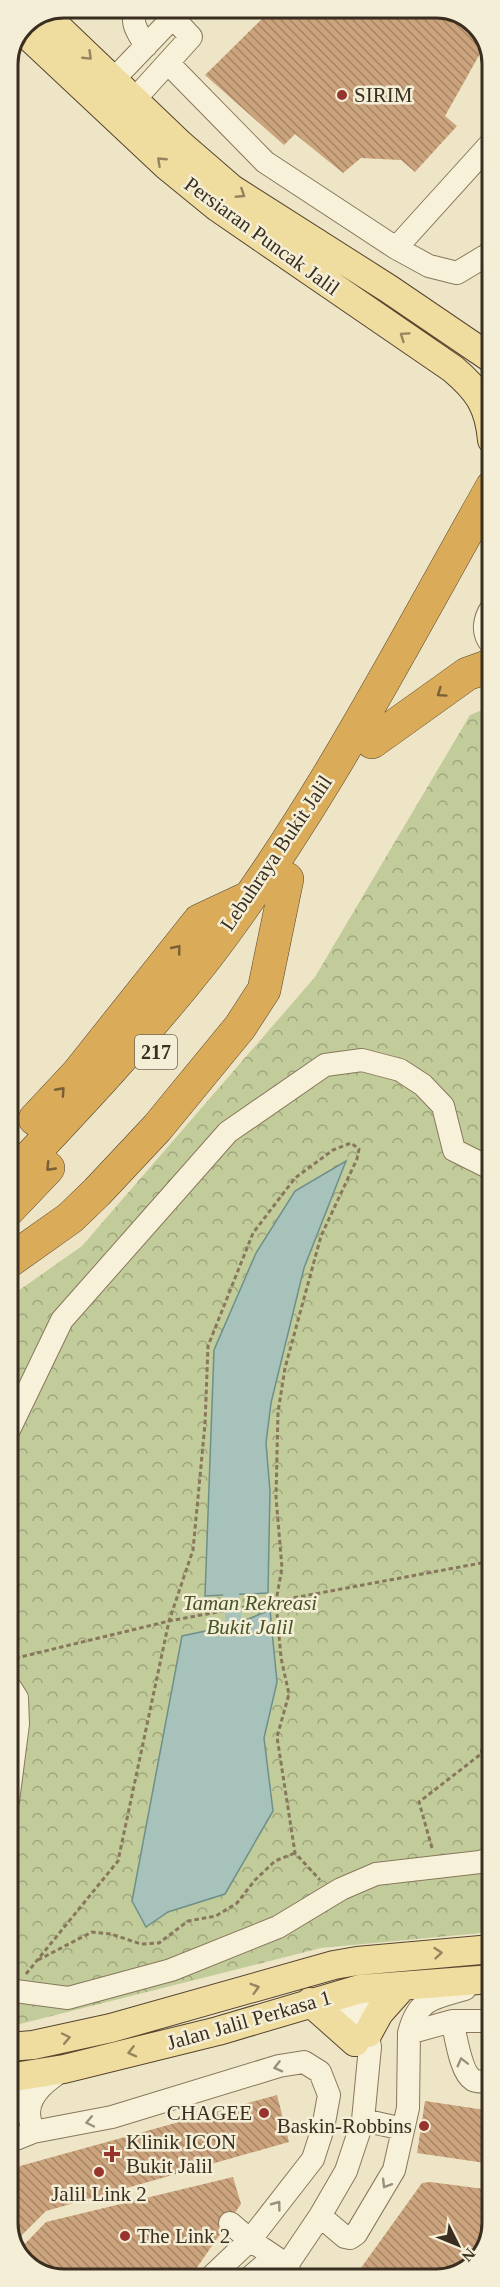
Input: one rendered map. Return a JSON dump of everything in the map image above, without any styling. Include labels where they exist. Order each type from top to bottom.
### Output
[{"type":"highway","name":"Lebuhraya Bukit Jalil","points":[[18,1169],[118,1064],[207,955],[248,898],[309,807],[342,752],[482,505]]},
{"type":"highway","name":"Lebuhraya Bukit Jalil","points":[[18,1200],[118,1096],[165,1041],[287,879],[372,742],[482,548]]},
{"type":"highway","points":[[372,742],[467,675],[482,669]]},
{"type":"highway","points":[[18,1255],[70,1218],[157,1128],[240,1026],[264,990],[287,879]]},
{"type":"highway","points":[[18,1138],[78,1073],[199,921],[248,898]]},
{"type":"highway","points":[[18,1230],[35,1231],[49,1224],[61,1214],[188,1062],[230,1008],[249,978],[270,962]]},
{"type":"main road","name":"Persiaran Puncak Jalil","points":[[51,21],[180,144],[232,189],[389,289],[482,352]]},
{"type":"main road","name":"Persiaran Puncak Jalil","points":[[28,36],[168,167],[217,207],[453,369],[470,384],[482,399]]},
{"type":"main road","name":"Jalan Jalil Perkasa 1","points":[[18,2046],[111,2028],[334,1965],[383,1958],[482,1950]]},
{"type":"main road","points":[[350,1987],[350,1976],[383,1958]]},
{"type":"main road","points":[[308,1972],[335,1976],[350,1987]]},
{"type":"main road","name":"Jalan Jalil Perkasa 1","points":[[18,2078],[54,2076],[218,2031],[350,1987],[482,1981]]},
{"type":"main road","points":[[310,2002],[361,2037],[403,1986]]},
{"type":"street","points":[[133,18],[133,25],[146,46]]},
{"type":"street","points":[[113,80],[146,46],[168,18]]},
{"type":"street","points":[[134,100],[191,37],[178,18]]},
{"type":"street","points":[[168,63],[265,162],[396,248],[429,266],[457,273],[482,258]]},
{"type":"street","points":[[396,248],[482,153]]},
{"type":"street","points":[[18,1411],[62,1320],[228,1132],[325,1065],[362,1060],[400,1070],[423,1085],[443,1106],[454,1150],[482,1164]]},
{"type":"street","points":[[18,1992],[68,1998],[171,1970],[278,1927],[341,1888],[376,1874],[482,1861]]},
{"type":"street","points":[[320,2216],[345,2237],[350,2238],[356,2234],[394,2170],[408,2108],[409,2033],[414,2015],[430,2000],[482,1983]]},
{"type":"street","points":[[288,2269],[346,2171],[363,2120],[367,2068],[356,2049],[361,2037],[350,1987]]},
{"type":"street","points":[[409,2033],[452,2021],[482,2020]]},
{"type":"street","points":[[452,2021],[465,2072],[472,2079],[482,2082]]},
{"type":"street","points":[[18,2139],[112,2117],[279,2066],[303,2062],[320,2072],[329,2095],[323,2128],[313,2158],[250,2240],[220,2269]]},
{"type":"street","points":[[18,2096],[54,2076]]},
{"type":"street","points":[[41,2132],[29,2113],[33,2099],[54,2076]]},
{"type":"street","points":[[363,2120],[403,2129]]},
{"type":"street","points":[[313,2158],[346,2171]]},
{"type":"street","points":[[226,2230],[250,2240],[280,2269]]},
{"type":"path","points":[[18,1982],[118,1861],[169,1621],[193,1550],[205,1424],[208,1346],[253,1233],[295,1178],[333,1150],[351,1143],[359,1149],[357,1159],[321,1236],[285,1368],[278,1412],[276,1497],[282,1568],[276,1601],[281,1658],[289,1694],[278,1737],[295,1853],[320,1880],[341,1888]]},
{"type":"path","points":[[18,1658],[169,1621],[482,1563]]},
{"type":"path","points":[[437,1866],[419,1802],[481,1754],[482,1750]]},
{"type":"path","points":[[36,1961],[92,1932],[111,1934],[141,1944],[159,1943],[188,1921],[216,1916],[237,1903],[255,1880],[275,1861],[295,1853]]},
{"type":"green space","name":"Taman Rekreasi Bukit Jalil","points":[[482,710],[482,1933],[321,1948],[18,2024],[18,1291],[82,1246],[315,977],[470,715]]},
{"type":"water","points":[[346,1161],[304,1268],[271,1403],[266,1443],[270,1491],[268,1593],[205,1596],[214,1350],[256,1253],[295,1191]]},
{"type":"water","points":[[270,1610],[277,1682],[264,1738],[273,1811],[225,1894],[168,1912],[146,1927],[132,1901],[182,1636],[234,1625]]},
{"type":"building","name":"SIRIM","points":[[263,18],[439,18],[459,24],[476,41],[480,53],[445,116],[457,126],[415,172],[401,160],[361,158],[343,173],[295,134],[284,145],[205,75]]},
{"type":"building","name":"Jalil Link 2","points":[[277,2095],[289,2142],[46,2211],[20,2237],[18,2168]]},
{"type":"building","points":[[425,2101],[482,2110],[482,2163],[417,2153]]},
{"type":"building","name":"The Link 2","points":[[233,2177],[241,2204],[196,2269],[55,2268],[41,2263],[24,2245],[46,2222]]},
{"type":"building","points":[[422,2183],[482,2189],[482,2229],[476,2246],[459,2263],[445,2268],[360,2269]]},
{"type":"waterway","points":[[231,1594],[234,1625]]},
{"type":"place","name":"SIRIM","points":[[342,95]]},
{"type":"place","name":"CHAGEE","points":[[264,2113]]},
{"type":"place","name":"Baskin-Robbins","points":[[424,2126]]},
{"type":"place","name":"Klinik ICON Bukit Jalil","points":[[112,2154]]},
{"type":"place","name":"Jalil Link 2","points":[[99,2172]]},
{"type":"place","name":"The Link 2","points":[[125,2236]]}]
